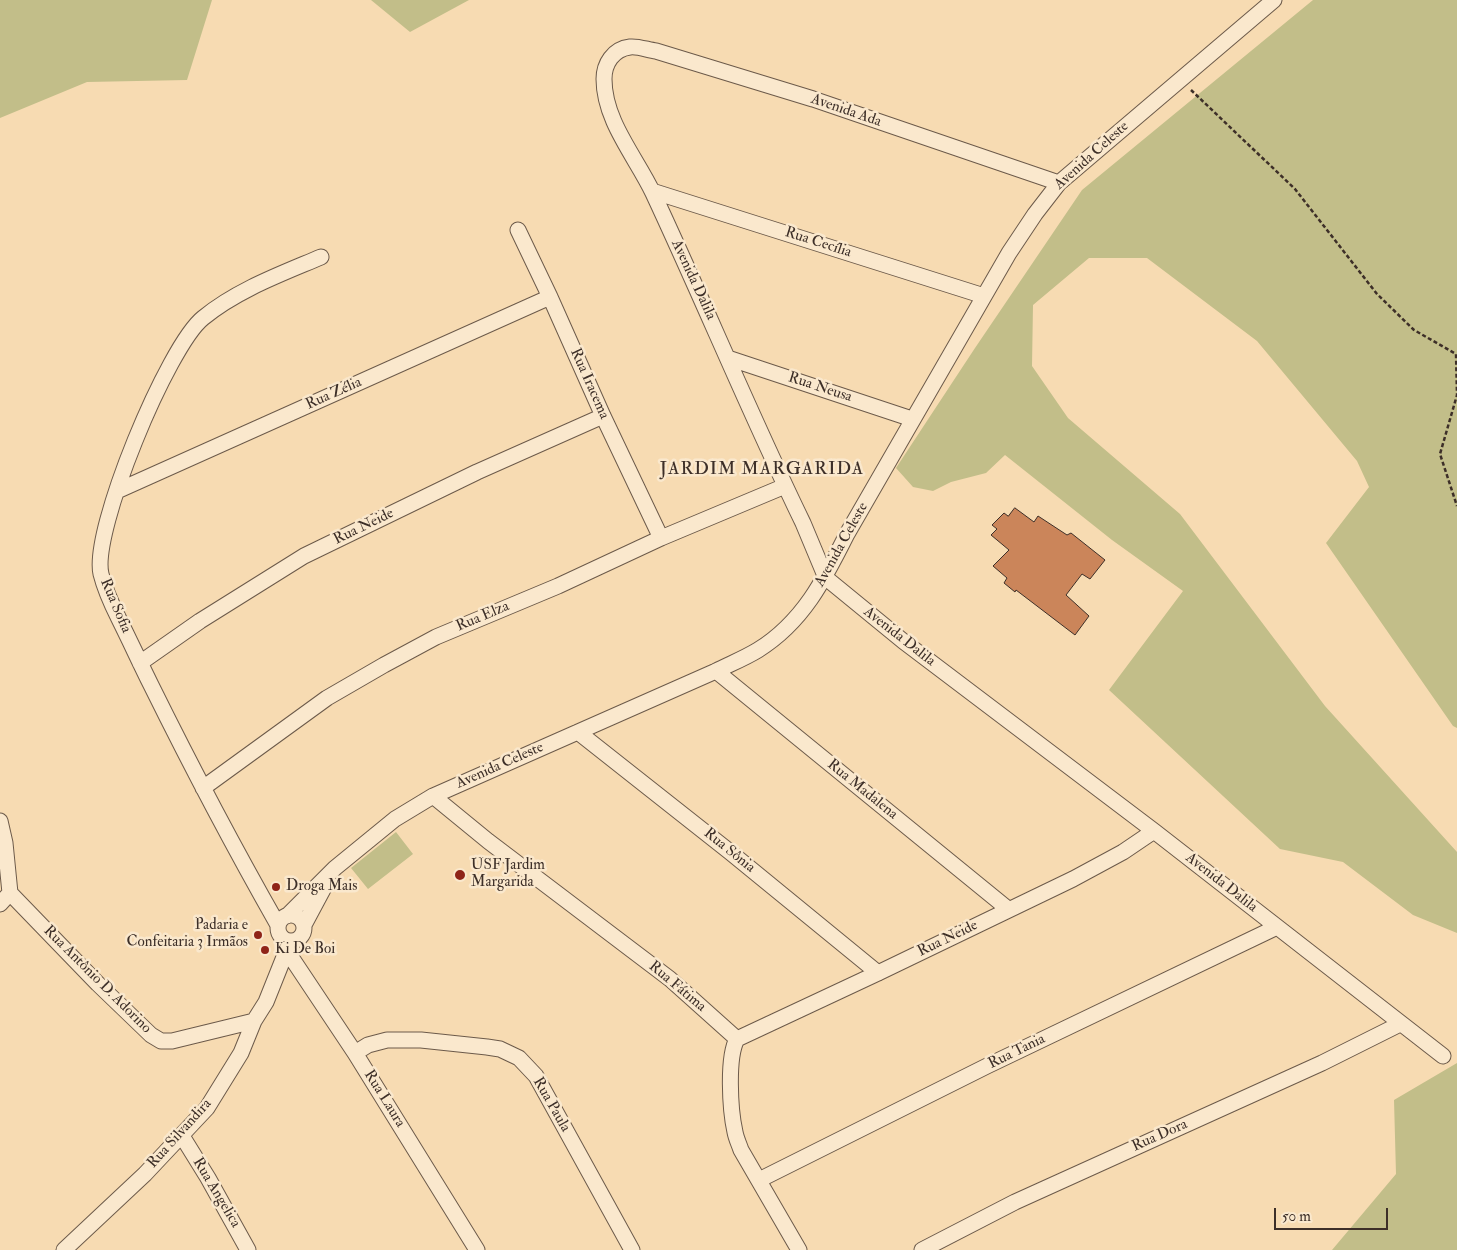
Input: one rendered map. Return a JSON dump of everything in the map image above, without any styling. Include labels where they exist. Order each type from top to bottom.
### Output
[{"type":"street","name":"Avenida Celeste","points":[[283,920],[335,868],[395,819],[432,796],[716,671],[758,650],[784,630],[806,607],[826,578],[847,534],[1009,253],[1035,214],[1059,183],[1274,0]]},
{"type":"street","name":"Avenida Ada","points":[[630,47],[656,51],[814,99],[1059,183]]},
{"type":"street","name":"Avenida Dalila","points":[[630,47],[613,54],[608,61],[604,78],[606,95],[614,121],[652,191],[803,523],[826,578],[903,641],[1154,831],[1443,1056]]},
{"type":"street","name":"Rua Cecília","points":[[652,191],[984,296]]},
{"type":"street","name":"Rua Iracema","points":[[518,230],[661,538]]},
{"type":"street","name":"Rua Sofia","points":[[283,920],[237,853],[140,662],[107,592],[100,573],[100,559],[102,540],[117,491],[141,426],[162,380],[187,335],[202,319],[249,288],[321,257]]},
{"type":"street","name":"Rua Zélia","points":[[117,491],[550,296]]},
{"type":"street","name":"Rua Neusa","points":[[728,358],[912,419]]},
{"type":"street","name":"Rua Neide","points":[[140,662],[200,621],[304,556],[477,472],[603,416]]},
{"type":"street","name":"Rua Elza","points":[[204,788],[327,698],[436,637],[558,586],[661,538],[785,486]]},
{"type":"street","name":"Rua Madalena","points":[[716,671],[1008,909]]},
{"type":"street","name":"Rua Sônia","points":[[578,732],[730,852],[878,973]]},
{"type":"street","name":"Rua Fátima","points":[[432,796],[488,841],[670,979],[737,1039]]},
{"type":"street","points":[[0,821],[5,842],[5,899]]},
{"type":"street","name":"Rua Neide","points":[[737,1039],[1104,863],[1154,831]]},
{"type":"street","name":"Avenida Celeste","points":[[304,925],[335,868]]},
{"type":"street","name":"Rua Antônio D. Adorino","points":[[5,899],[105,990],[151,1035],[161,1041],[172,1041],[254,1021]]},
{"type":"street","points":[[296,916],[300,918],[304,925],[302,937],[288,946],[279,934],[283,920],[296,916]]},
{"type":"street","name":"Rua Tania","points":[[759,1180],[987,1066],[1277,927]]},
{"type":"street","name":"Rua Silvandira","points":[[64,1250],[145,1174],[206,1108],[241,1053],[254,1021],[266,1002],[288,946]]},
{"type":"street","name":"Rua Laura","points":[[288,946],[477,1250]]},
{"type":"street","name":"Rua Dora","points":[[922,1250],[1014,1202],[1322,1063],[1400,1024]]},
{"type":"street","points":[[737,1039],[733,1048],[731,1094],[734,1125],[741,1150],[799,1250]]},
{"type":"street","name":"Rua Paula","points":[[355,1053],[368,1045],[387,1040],[421,1040],[500,1049],[519,1058],[536,1076],[632,1250]]},
{"type":"street","name":"Rua Angelica","points":[[182,1136],[248,1250]]},
{"type":"path","points":[[1180,79],[1294,189],[1377,294],[1414,330],[1456,354],[1457,395],[1440,454],[1457,506]]},
{"type":"shaded area","points":[[0,0],[212,0],[187,80],[87,82],[0,118]]},
{"type":"shaded area","points":[[371,0],[469,0],[410,32]]},
{"type":"shaded area","points":[[1313,0],[1457,0],[1457,728],[1453,726],[1326,543],[1369,487],[1357,461],[1257,341],[1147,258],[1089,258],[1033,305],[1032,366],[1068,418],[1180,514],[1325,706],[1457,852],[1457,933],[1413,915],[1343,862],[1280,849],[1109,690],[1183,591],[1112,540],[1005,455],[986,473],[951,482],[933,491],[913,487],[896,468],[1082,190]]},
{"type":"shaded area","points":[[396,832],[413,854],[368,889],[351,868]]},
{"type":"shaded area","points":[[1457,1063],[1457,1250],[1332,1250],[1396,1174],[1394,1100]]},
{"type":"building","points":[[1015,508],[1034,522],[1038,516],[1067,535],[1071,533],[1105,560],[1090,579],[1082,574],[1066,595],[1089,616],[1075,635],[1004,583],[1007,578],[993,566],[1009,550],[991,535],[997,529],[992,525],[1004,513],[1008,516]]},
{"type":"place","name":"USF Jardim Margarida","points":[[460,875]]},
{"type":"place","name":"Droga Mais","points":[[276,887]]},
{"type":"place","name":"Padaria e Confeitaria 3 Irmãos","points":[[258,935]]},
{"type":"place","name":"Ki De Boi","points":[[265,950]]},
{"type":"district","name":"JARDIM MARGARIDA","points":[[762,470]]}]
